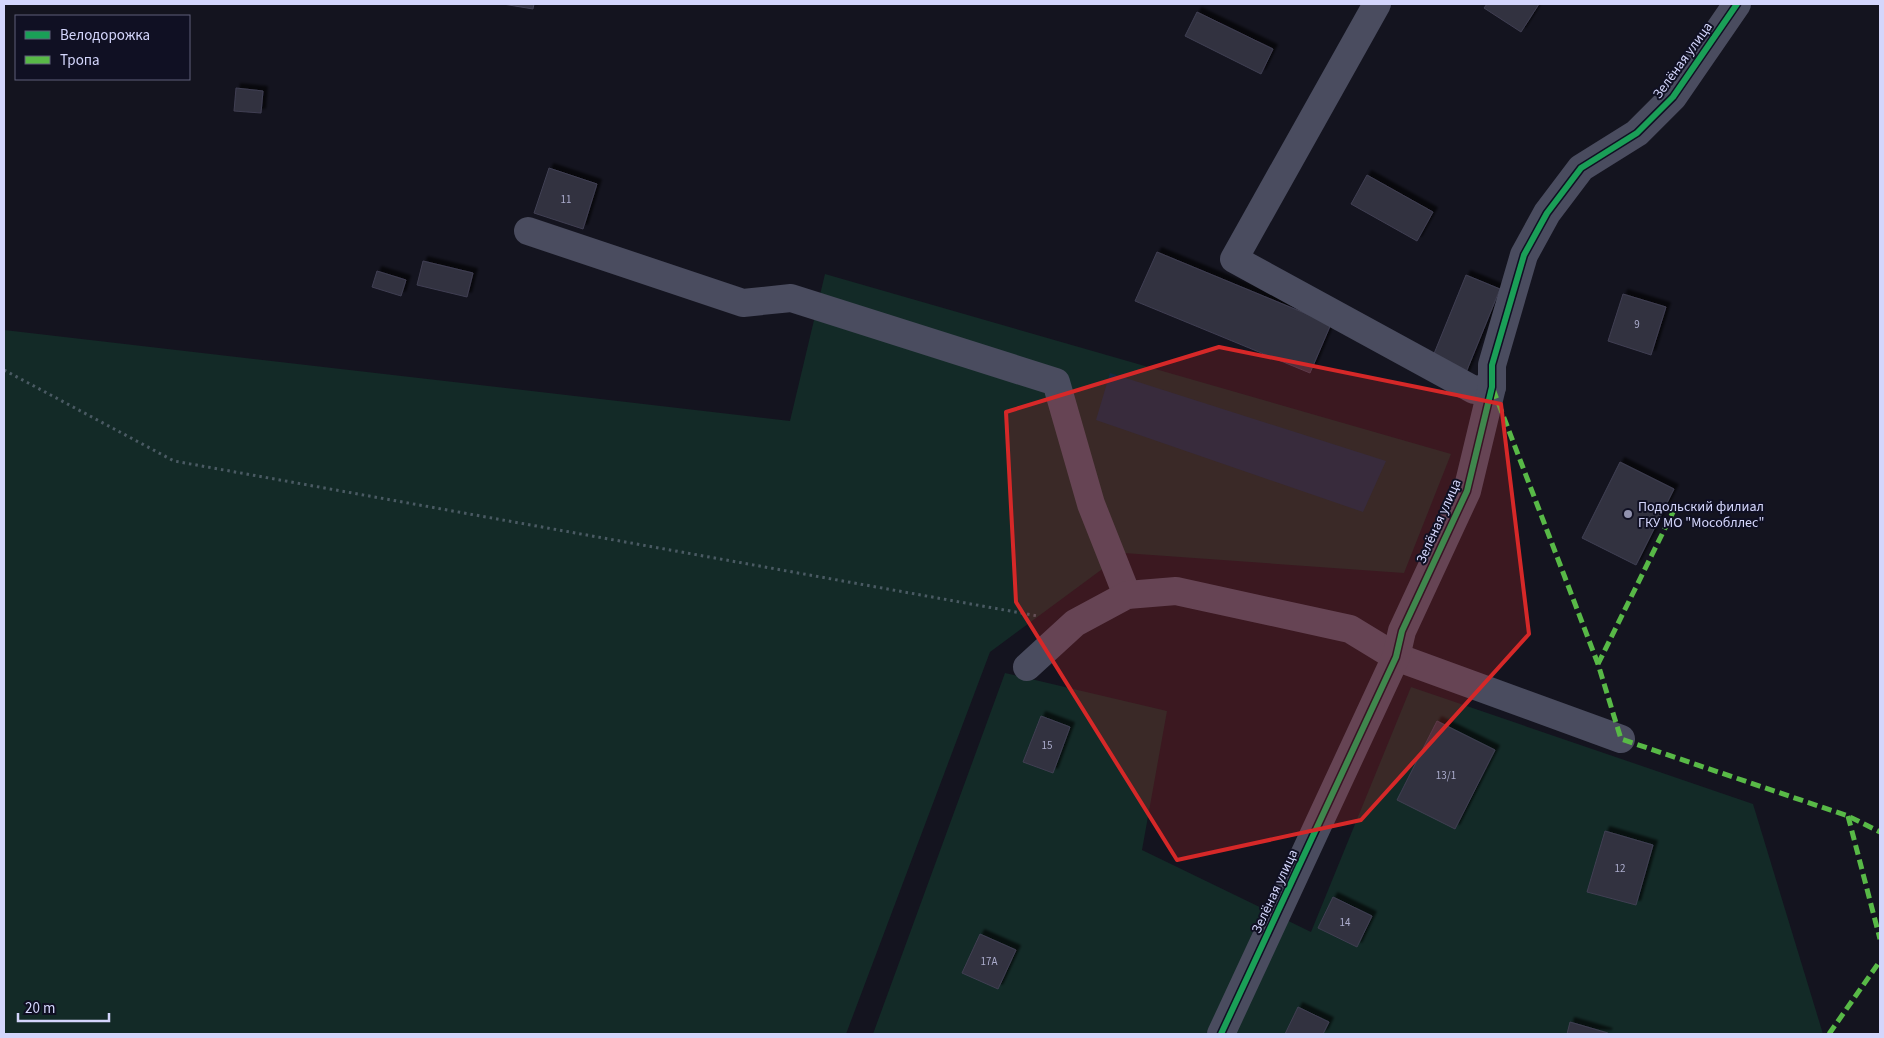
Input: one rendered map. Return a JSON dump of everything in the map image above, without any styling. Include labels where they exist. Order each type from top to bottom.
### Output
[{"type":"street","points":[[1377,4],[1234,259],[1474,390],[1492,387]]},
{"type":"street","name":"Зелёная улица","points":[[1221,1034],[1396,657],[1402,631],[1467,491],[1492,387],[1492,365],[1524,255],[1547,213],[1581,168],[1637,133],[1673,98],[1737,4]]},
{"type":"street","points":[[528,231],[742,303],[790,298],[1056,382],[1091,504],[1127,595]]},
{"type":"street","points":[[1027,667],[1075,623],[1127,595],[1176,590],[1350,629],[1396,657],[1620,739]]},
{"type":"path","points":[[4,370],[174,461],[1075,623]]},
{"type":"highlighted area","points":[[1219,347],[1501,404],[1529,634],[1361,820],[1177,860],[1016,602],[1006,412]]},
{"type":"green space","points":[[825,274],[1451,454],[1404,573],[1124,553],[990,652],[846,1034],[4,1034],[4,330],[790,421]]},
{"type":"green space","points":[[1005,673],[1167,711],[1142,850],[1311,932],[1411,687],[1753,804],[1823,1034],[873,1034]]},
{"type":"water","points":[[1110,373],[1386,461],[1363,512],[1096,420]]},
{"type":"building","points":[[503,4],[534,4],[533,9]]},
{"type":"building","points":[[1487,4],[1539,4],[1521,32],[1484,8]]},
{"type":"building","points":[[1197,12],[1273,49],[1261,74],[1185,36]]},
{"type":"building","points":[[236,88],[263,91],[261,113],[234,111]]},
{"type":"building","points":[[549,168],[597,184],[583,229],[534,213]]},
{"type":"building","points":[[1367,175],[1433,212],[1417,241],[1351,204]]},
{"type":"building","points":[[1157,252],[1331,324],[1310,373],[1135,301]]},
{"type":"building","points":[[423,261],[473,273],[467,297],[417,285]]},
{"type":"building","points":[[377,271],[406,280],[401,296],[372,287]]},
{"type":"building","points":[[1466,275],[1500,289],[1465,375],[1431,361]]},
{"type":"building","points":[[1623,294],[1666,307],[1651,355],[1608,341]]},
{"type":"building","name":"Подольский филиал ГКУ МО \"Мособллес\"","points":[[1620,462],[1674,489],[1636,565],[1582,538]]},
{"type":"building","points":[[1041,716],[1070,727],[1053,773],[1023,762]]},
{"type":"building","points":[[1437,721],[1495,750],[1455,829],[1397,800]]},
{"type":"building","points":[[1605,831],[1653,845],[1636,905],[1587,892]]},
{"type":"building","points":[[1333,897],[1372,916],[1357,947],[1318,928]]},
{"type":"building","points":[[980,934],[1016,950],[998,989],[962,973]]},
{"type":"building","points":[[1298,1007],[1329,1022],[1323,1034],[1285,1034]]},
{"type":"building","points":[[1570,1022],[1608,1033],[1567,1034]]},
{"type":"marked path","points":[[1493,389],[1598,664],[1621,739],[1848,816],[1880,832]]},
{"type":"marked path","points":[[1598,664],[1677,504]]},
{"type":"marked path","points":[[1848,816],[1880,939]]},
{"type":"marked path","points":[[1829,1034],[1880,961]]},
{"type":"cycle path","points":[[1221,1034],[1396,657],[1402,631],[1467,491],[1492,387],[1492,365],[1524,255],[1547,213],[1581,168],[1637,133],[1673,97],[1737,4]]},
{"type":"place","name":"Подольский филиал ГКУ МО \"Мособллес\"","points":[[1628,514]]}]
